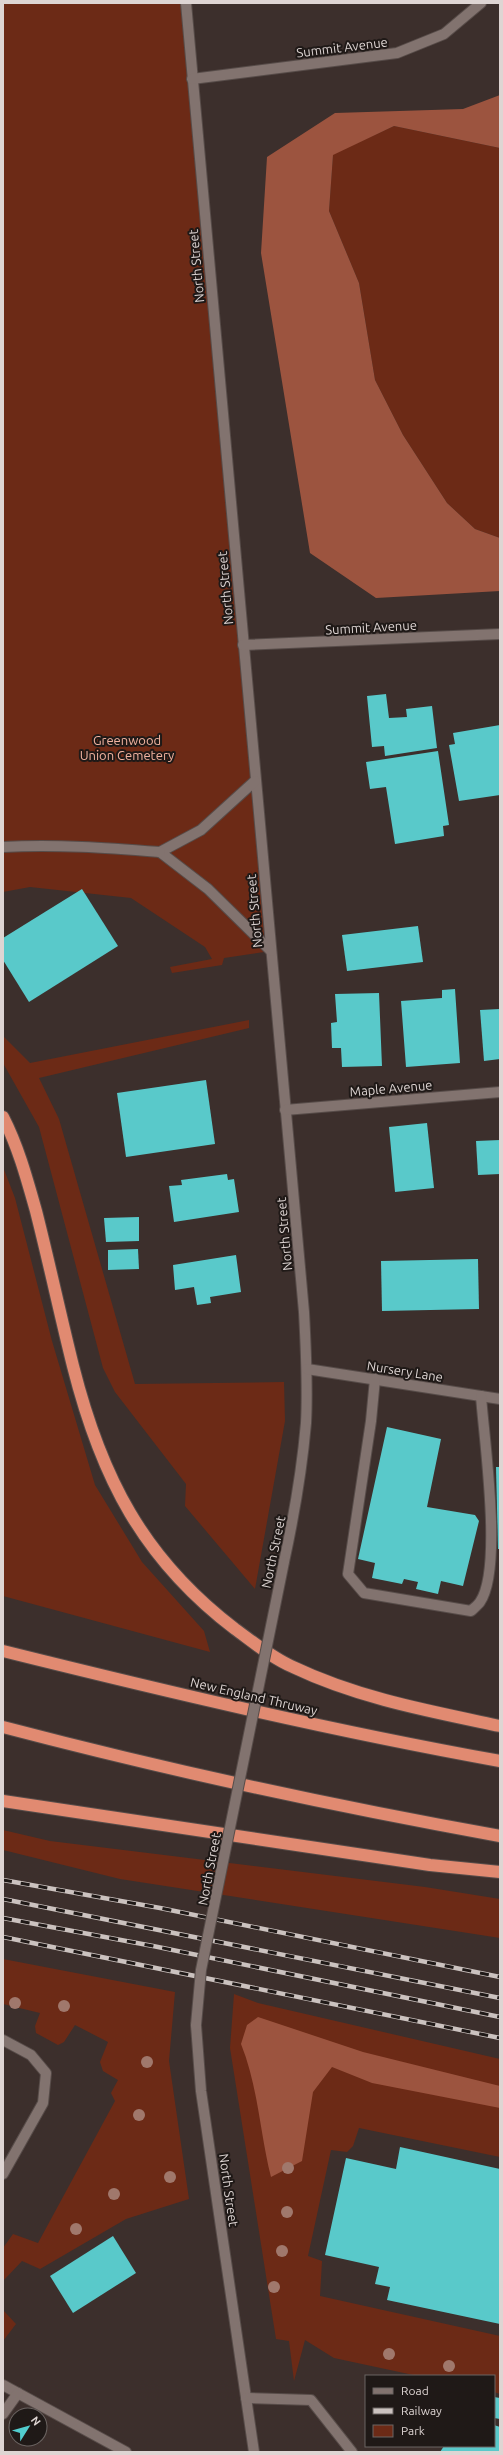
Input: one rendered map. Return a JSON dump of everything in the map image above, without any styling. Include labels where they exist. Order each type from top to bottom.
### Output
[{"type":"highway","points":[[3,1117],[20,1155],[32,1196],[73,1367],[97,1447],[114,1486],[131,1517],[158,1556],[216,1614],[250,1640],[290,1666],[333,1684],[375,1698],[500,1726]]},
{"type":"highway","name":"New England Thruway","points":[[3,1651],[225,1705],[350,1732],[500,1761]]},
{"type":"highway","points":[[3,1727],[225,1781],[339,1806],[500,1836]]},
{"type":"highway","points":[[3,1801],[430,1865],[500,1872]]},
{"type":"street","name":"North Street","points":[[186,3],[285,1110],[300,1250],[307,1369],[306,1422],[301,1468],[284,1562],[203,1962],[196,2025],[198,2068],[254,2452]]},
{"type":"street","name":"Summit Avenue","points":[[192,79],[397,53],[444,34],[481,3]]},
{"type":"street","name":"Summit Avenue","points":[[243,646],[500,634]]},
{"type":"street","points":[[160,852],[201,830],[255,781]]},
{"type":"street","points":[[3,847],[41,845],[88,846],[160,852],[208,889],[271,951]]},
{"type":"street","name":"Maple Avenue","points":[[285,1110],[500,1092]]},
{"type":"street","name":"Nursery Lane","points":[[307,1369],[500,1399]]},
{"type":"street","points":[[375,1380],[369,1436],[348,1574],[364,1592],[471,1611],[480,1602],[488,1579],[492,1529],[481,1396]]},
{"type":"street","points":[[3,2040],[31,2055],[46,2073],[43,2103],[3,2174]]},
{"type":"street","points":[[3,2385],[126,2452]]},
{"type":"street","points":[[3,2414],[18,2393]]},
{"type":"street","points":[[246,2398],[311,2400],[352,2452]]},
{"type":"green space","name":"Greenwood Union Cemetery","points":[[3,3],[188,3],[271,951],[224,958],[222,965],[172,973],[170,967],[212,959],[205,947],[131,898],[30,887],[3,892]]},
{"type":"green space","points":[[394,126],[500,148],[500,538],[475,529],[447,503],[403,435],[375,380],[359,283],[329,211],[333,154]]},
{"type":"green space","points":[[249,1020],[249,1028],[39,1078],[59,1119],[135,1384],[284,1382],[285,1421],[255,1589],[185,1506],[186,1484],[115,1392],[103,1368],[39,1127],[3,1063],[3,1036],[30,1063]]},
{"type":"green space","points":[[3,1167],[15,1198],[52,1341],[95,1485],[142,1562],[204,1631],[210,1652],[3,1596]]},
{"type":"green space","points":[[3,1830],[50,1841],[425,1887],[500,1899],[500,1938],[120,1879],[3,1850]]},
{"type":"green space","points":[[3,1959],[175,1992],[169,2061],[189,2199],[126,2219],[40,2269],[22,2261],[3,2281],[3,2248],[13,2234],[38,2243],[115,2101],[111,2093],[118,2080],[103,2071],[100,2062],[108,2042],[75,2025],[64,2042],[58,2045],[36,2033],[35,2026],[40,2013],[3,2004]]},
{"type":"green space","points":[[234,1994],[258,2003],[500,2059],[500,2157],[359,2128],[353,2146],[347,2152],[331,2150],[308,2256],[322,2261],[320,2296],[500,2336],[500,2394],[495,2392],[495,2375],[413,2375],[334,2358],[305,2340],[294,2381],[289,2341],[276,2339],[230,2048]]},
{"type":"green space","points":[[3,2310],[16,2324],[3,2341]]},
{"type":"shaded area","points":[[500,95],[500,148],[394,126],[333,155],[329,211],[359,283],[375,380],[403,435],[447,503],[475,529],[500,538],[500,591],[376,598],[310,553],[261,253],[267,157],[335,113],[463,109]]},
{"type":"shaded area","points":[[258,2017],[363,2052],[500,2086],[500,2108],[372,2083],[332,2067],[313,2092],[302,2161],[271,2177],[255,2093],[247,2060],[241,2044],[247,2025]]},
{"type":"building","points":[[386,694],[389,718],[407,717],[406,709],[432,706],[437,748],[385,756],[384,746],[372,747],[367,696]]},
{"type":"building","points":[[500,725],[500,795],[459,801],[449,745],[455,744],[453,733]]},
{"type":"building","points":[[438,751],[449,825],[443,826],[444,836],[395,844],[386,787],[370,789],[366,762]]},
{"type":"building","points":[[82,889],[118,946],[29,1002],[3,960],[3,938]]},
{"type":"building","points":[[418,926],[423,962],[347,971],[342,935]]},
{"type":"building","points":[[455,989],[460,1063],[406,1067],[401,1001],[442,998],[442,990]]},
{"type":"building","points":[[379,993],[382,1066],[342,1067],[341,1048],[332,1048],[331,1023],[337,1022],[335,994]]},
{"type":"building","points":[[500,1009],[500,1059],[484,1061],[480,1010]]},
{"type":"building","points":[[206,1080],[215,1144],[126,1157],[117,1093]]},
{"type":"building","points":[[427,1123],[434,1188],[395,1192],[389,1127]]},
{"type":"building","points":[[500,1140],[500,1174],[478,1175],[476,1141]]},
{"type":"building","points":[[227,1174],[228,1180],[234,1179],[239,1212],[174,1222],[169,1186],[182,1185],[181,1180]]},
{"type":"building","points":[[139,1217],[139,1241],[106,1242],[104,1218]]},
{"type":"building","points":[[138,1249],[139,1269],[108,1270],[108,1250]]},
{"type":"building","points":[[236,1255],[241,1292],[210,1297],[211,1303],[197,1305],[194,1287],[175,1290],[173,1265]]},
{"type":"building","points":[[478,1259],[479,1309],[382,1311],[381,1261]]},
{"type":"building","points":[[387,1427],[441,1439],[427,1507],[475,1515],[479,1521],[463,1586],[441,1581],[438,1594],[416,1589],[418,1582],[404,1579],[402,1584],[372,1578],[375,1563],[358,1559]]},
{"type":"building","points":[[496,1467],[500,1467],[500,1549],[498,1549]]},
{"type":"building","points":[[400,2147],[500,2169],[500,2324],[387,2300],[390,2287],[375,2284],[379,2267],[325,2255],[346,2158],[396,2169]]},
{"type":"building","points":[[113,2236],[136,2273],[73,2313],[50,2276]]},
{"type":"building","points":[[495,2397],[500,2398],[500,2419],[495,2418]]},
{"type":"building","points":[[495,2425],[500,2427],[500,2452],[440,2452],[443,2447],[495,2447]]},
{"type":"railway","points":[[3,1880],[160,1908],[500,1977]]},
{"type":"railway","points":[[3,1899],[500,1998]]},
{"type":"railway","points":[[3,1918],[153,1946],[500,2017]]},
{"type":"railway","points":[[3,1937],[500,2038]]}]
